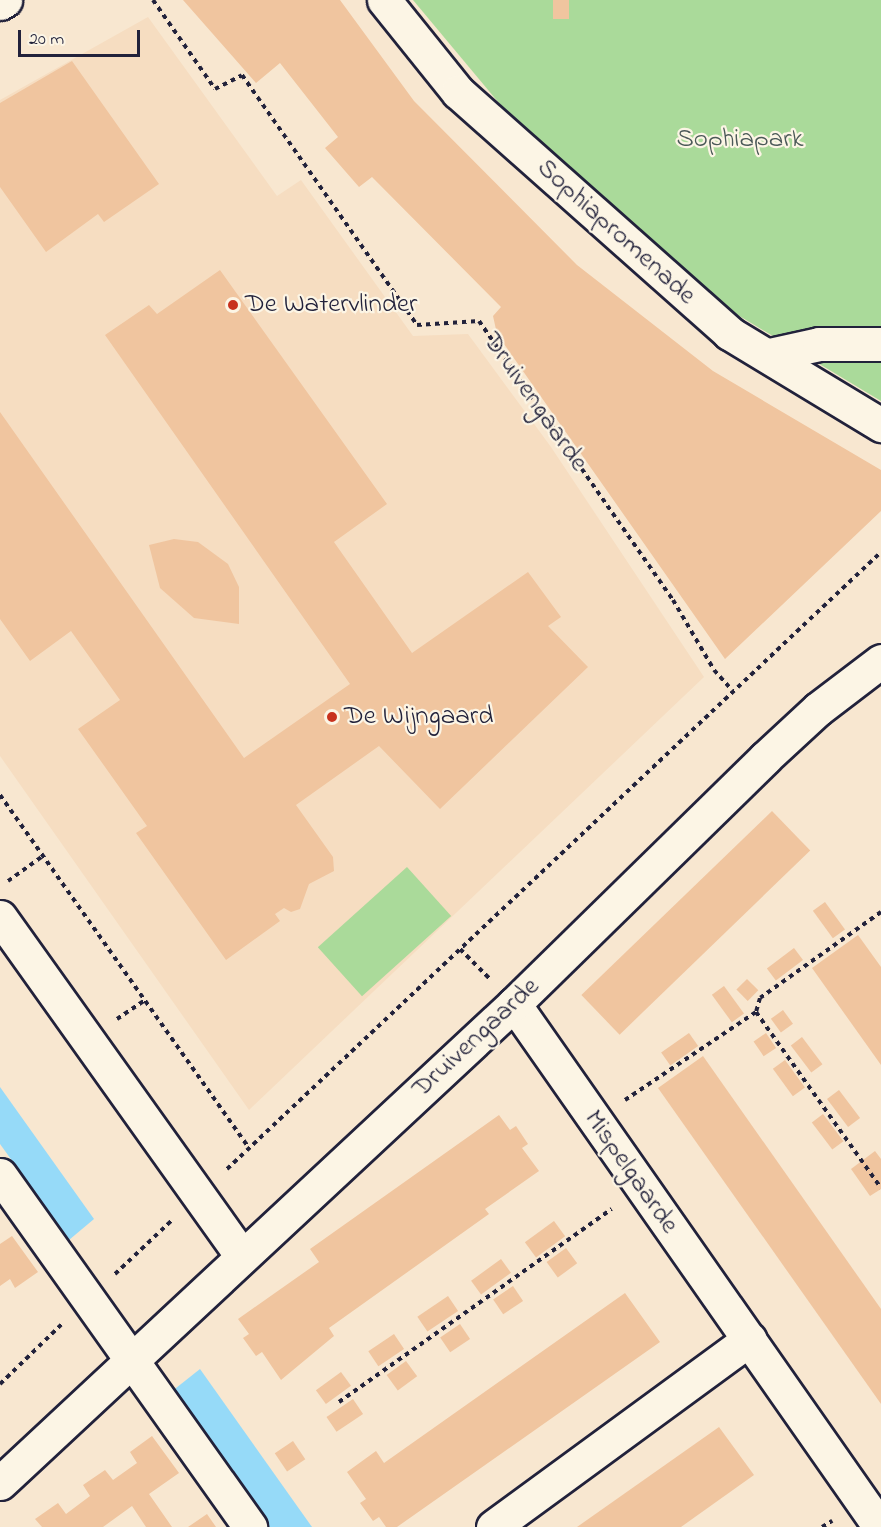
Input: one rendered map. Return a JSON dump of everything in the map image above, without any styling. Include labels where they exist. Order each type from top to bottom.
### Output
[{"type":"street","points":[[0,3],[5,0]]},
{"type":"street","name":"Sophiapromenade","points":[[384,0],[458,92],[729,333],[769,355],[881,425]]},
{"type":"street","points":[[769,355],[819,344],[881,344]]},
{"type":"street","name":"Druivengaarde","points":[[0,1483],[514,1004],[818,709],[881,661]]},
{"type":"street","points":[[0,917],[196,1196],[242,1256]]},
{"type":"street","name":"Mispelgaarde","points":[[514,1004],[880,1527]]},
{"type":"street","points":[[0,1176],[250,1527]]},
{"type":"street","points":[[493,1527],[750,1339]]},
{"type":"path","name":"Druivengaarde","points":[[153,0],[215,89],[242,75],[417,325],[479,321],[673,600],[714,670],[733,691]]},
{"type":"path","points":[[0,1384],[196,1196],[249,1149],[881,552]]},
{"type":"path","points":[[0,795],[249,1149]]},
{"type":"path","points":[[0,887],[44,855]]},
{"type":"path","points":[[596,1120],[756,1012],[760,998],[881,912]]},
{"type":"path","points":[[756,1012],[881,1188]]},
{"type":"path","points":[[339,1402],[642,1188]]},
{"type":"shaded area","name":"De Wijngaard","points":[[148,17],[277,196],[301,180],[413,336],[468,334],[551,447],[704,677],[249,1110],[0,756],[0,100]]},
{"type":"green space","name":"Sophiapark","points":[[413,0],[881,0],[881,401],[731,311],[569,187]]},
{"type":"green space","points":[[407,867],[451,916],[362,996],[318,947]]},
{"type":"water","points":[[0,1087],[94,1219],[69,1240],[0,1144]]},
{"type":"water","points":[[200,1369],[312,1527],[268,1527],[171,1392]]},
{"type":"building","points":[[183,0],[340,0],[414,101],[577,265],[713,371],[881,470],[881,511],[725,659],[497,334],[493,316],[501,307],[372,177],[359,187],[325,148],[338,137],[280,63],[256,83]]},
{"type":"building","points":[[553,0],[569,0],[569,19],[553,19]]},
{"type":"building","points":[[72,61],[159,184],[104,222],[98,214],[46,252],[0,187],[0,103]]},
{"type":"building","points":[[220,270],[387,504],[334,542],[412,653],[528,572],[561,617],[548,626],[588,667],[440,809],[379,746],[296,805],[333,857],[334,871],[309,884],[300,909],[291,912],[284,908],[275,914],[280,921],[226,960],[136,833],[147,826],[78,729],[120,700],[71,631],[30,661],[0,619],[0,412],[244,758],[350,684],[105,335],[149,305],[157,314]]},
{"type":"building","points":[[174,539],[198,542],[228,564],[239,587],[239,624],[194,618],[160,588],[149,545]]},
{"type":"building","points":[[772,811],[810,851],[620,1035],[581,995]]},
{"type":"building","points":[[825,902],[845,930],[833,938],[813,911]]},
{"type":"building","points":[[858,935],[881,967],[881,1065],[812,968]]},
{"type":"building","points":[[794,948],[803,960],[776,980],[767,968]]},
{"type":"building","points":[[747,979],[758,990],[748,1001],[736,990]]},
{"type":"building","points":[[724,986],[744,1014],[732,1022],[712,995]]},
{"type":"building","points":[[783,1010],[793,1024],[781,1033],[771,1019]]},
{"type":"building","points":[[689,1033],[698,1046],[670,1066],[661,1053]]},
{"type":"building","points":[[766,1033],[776,1048],[764,1056],[754,1041]]},
{"type":"building","points":[[802,1037],[822,1064],[811,1073],[791,1045]]},
{"type":"building","points":[[703,1056],[881,1309],[881,1404],[658,1088]]},
{"type":"building","points":[[785,1060],[805,1088],[793,1096],[773,1069]]},
{"type":"building","points":[[839,1090],[860,1118],[848,1127],[827,1099]]},
{"type":"building","points":[[823,1114],[843,1141],[832,1150],[812,1122]]},
{"type":"building","points":[[499,1115],[510,1130],[516,1126],[528,1144],[522,1148],[539,1171],[485,1209],[489,1214],[329,1328],[334,1336],[281,1380],[262,1352],[256,1356],[243,1338],[249,1334],[238,1319],[319,1262],[310,1249]]},
{"type":"building","points":[[875,1151],[881,1159],[881,1189],[870,1196],[851,1169]]},
{"type":"building","points":[[554,1221],[565,1236],[536,1258],[525,1242]]},
{"type":"building","points":[[12,1236],[38,1272],[15,1288],[10,1279],[0,1286],[0,1244]]},
{"type":"building","points":[[566,1248],[577,1263],[558,1277],[547,1262]]},
{"type":"building","points":[[501,1259],[511,1273],[481,1295],[471,1281]]},
{"type":"building","points":[[513,1286],[523,1301],[503,1314],[493,1299]]},
{"type":"building","points":[[625,1293],[660,1342],[397,1527],[386,1527],[379,1517],[373,1521],[360,1503],[366,1499],[347,1472],[376,1451],[384,1463]]},
{"type":"building","points":[[448,1296],[458,1311],[427,1332],[417,1317]]},
{"type":"building","points":[[460,1324],[470,1339],[450,1352],[440,1337]]},
{"type":"building","points":[[394,1334],[404,1349],[378,1366],[368,1351]]},
{"type":"building","points":[[406,1361],[417,1376],[398,1390],[387,1375]]},
{"type":"building","points":[[341,1372],[351,1386],[326,1404],[316,1390]]},
{"type":"building","points":[[353,1399],[363,1414],[337,1432],[326,1417]]},
{"type":"building","points":[[719,1427],[754,1475],[681,1527],[577,1527]]},
{"type":"building","points":[[152,1436],[179,1473],[149,1494],[172,1527],[146,1527],[132,1506],[103,1527],[42,1527],[35,1519],[58,1503],[66,1514],[90,1496],[83,1485],[105,1470],[113,1480],[137,1463],[130,1452]]},
{"type":"building","points":[[293,1441],[305,1459],[287,1472],[275,1453]]},
{"type":"building","points":[[207,1514],[216,1527],[188,1527]]},
{"type":"place","name":"De Watervlinder","points":[[233,305]]},
{"type":"place","name":"De Wijngaard","points":[[332,717]]}]
